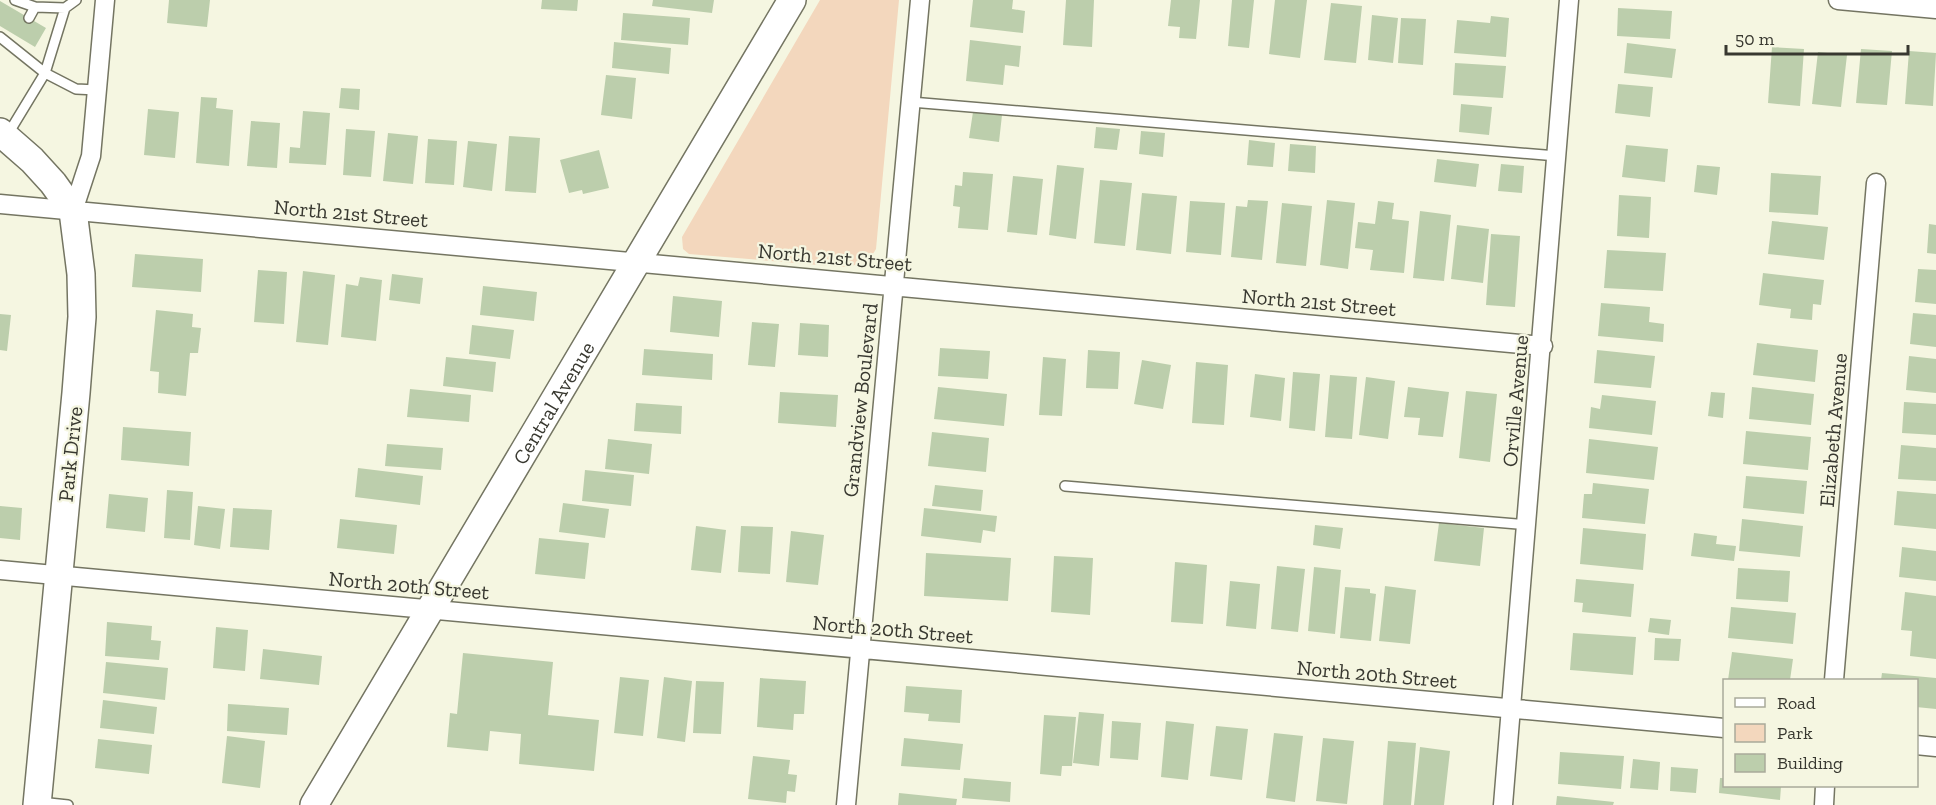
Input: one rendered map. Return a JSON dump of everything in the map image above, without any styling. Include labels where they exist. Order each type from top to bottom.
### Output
[{"type":"main road","name":"Central Avenue","points":[[314,805],[792,0]]},
{"type":"main road","name":"Park Drive","points":[[3,135],[53,183],[73,211],[81,274],[82,317],[38,803]]},
{"type":"street","points":[[73,211],[91,156],[105,0]]},
{"type":"street","name":"Grandview Boulevard","points":[[846,805],[858,648],[920,0]]},
{"type":"street","name":"Orville Avenue","points":[[1503,805],[1543,346],[1569,0]]},
{"type":"street","points":[[1838,0],[1911,3],[1936,9]]},
{"type":"street","name":"Elizabeth Avenue","points":[[1834,679],[1876,183]]},
{"type":"street","name":"North 21st Street","points":[[0,204],[1543,346]]},
{"type":"street","name":"North 20th Street","points":[[0,570],[1723,728]]},
{"type":"street","points":[[1918,746],[1936,747]]},
{"type":"street","points":[[1824,805],[1825,787]]},
{"type":"lane","points":[[3,135],[45,73],[65,8],[76,0]]},
{"type":"lane","points":[[11,2],[35,7],[65,8]]},
{"type":"lane","points":[[29,18],[35,7]]},
{"type":"lane","points":[[0,37],[45,73],[76,89],[97,90]]},
{"type":"lane","points":[[14,47],[19,38]]},
{"type":"lane","points":[[911,102],[1557,156]]},
{"type":"lane","points":[[1065,486],[1528,525]]},
{"type":"lane","points":[[38,803],[68,805]]},
{"type":"green space","points":[[820,0],[899,0],[876,249],[870,258],[862,263],[842,267],[689,254],[683,249],[682,237]]},
{"type":"building","points":[[169,0],[210,0],[207,27],[167,23]]},
{"type":"building","points":[[542,0],[578,0],[577,11],[541,9]]},
{"type":"building","points":[[653,0],[714,0],[712,13],[652,6]]},
{"type":"building","points":[[973,0],[1013,0],[1012,9],[1025,11],[1023,33],[970,27]]},
{"type":"building","points":[[1066,0],[1094,0],[1092,47],[1063,45]]},
{"type":"building","points":[[1171,0],[1200,0],[1196,39],[1179,38],[1180,27],[1168,26]]},
{"type":"building","points":[[1232,0],[1254,0],[1249,48],[1228,46]]},
{"type":"building","points":[[1275,0],[1307,0],[1300,58],[1269,54]]},
{"type":"building","points":[[0,1],[46,28],[35,47],[0,26]]},
{"type":"building","points":[[1331,3],[1362,6],[1356,63],[1324,60]]},
{"type":"building","points":[[1618,8],[1672,11],[1670,39],[1617,36]]},
{"type":"building","points":[[623,13],[690,18],[688,45],[621,40]]},
{"type":"building","points":[[1372,15],[1398,18],[1393,63],[1368,60]]},
{"type":"building","points":[[1491,16],[1509,18],[1506,57],[1454,53],[1457,20],[1490,23]]},
{"type":"building","points":[[1401,18],[1426,19],[1423,65],[1398,63]]},
{"type":"building","points":[[970,40],[1021,46],[1019,67],[1005,65],[1003,85],[966,81]]},
{"type":"building","points":[[614,42],[671,48],[669,74],[612,68]]},
{"type":"building","points":[[1627,43],[1676,49],[1672,78],[1624,73]]},
{"type":"building","points":[[1772,47],[1804,49],[1800,106],[1768,103]]},
{"type":"building","points":[[1861,49],[1892,51],[1887,105],[1856,103]]},
{"type":"building","points":[[1909,51],[1936,53],[1933,106],[1905,104]]},
{"type":"building","points":[[1818,52],[1847,55],[1841,107],[1812,104]]},
{"type":"building","points":[[1455,63],[1506,66],[1503,98],[1453,95]]},
{"type":"building","points":[[606,75],[636,78],[632,119],[601,115]]},
{"type":"building","points":[[1618,84],[1653,87],[1650,117],[1615,113]]},
{"type":"building","points":[[341,88],[360,89],[359,110],[339,108]]},
{"type":"building","points":[[201,97],[217,98],[216,108],[233,110],[229,166],[196,163]]},
{"type":"building","points":[[1461,104],[1492,107],[1489,135],[1459,132]]},
{"type":"building","points":[[148,109],[179,112],[175,158],[144,155]]},
{"type":"building","points":[[303,111],[330,113],[326,165],[289,163],[290,147],[300,148]]},
{"type":"building","points":[[973,112],[1002,115],[999,142],[969,138]]},
{"type":"building","points":[[251,121],[280,123],[277,168],[247,166]]},
{"type":"building","points":[[1096,127],[1120,129],[1117,150],[1094,148]]},
{"type":"building","points":[[346,129],[375,131],[371,177],[343,175]]},
{"type":"building","points":[[1141,131],[1165,133],[1163,157],[1139,154]]},
{"type":"building","points":[[388,133],[418,136],[413,184],[383,181]]},
{"type":"building","points":[[509,136],[540,138],[536,193],[505,191]]},
{"type":"building","points":[[428,139],[457,141],[454,185],[425,183]]},
{"type":"building","points":[[1249,140],[1275,143],[1273,167],[1247,165]]},
{"type":"building","points":[[468,141],[497,144],[492,191],[463,187]]},
{"type":"building","points":[[1290,144],[1316,146],[1315,173],[1288,171]]},
{"type":"building","points":[[1626,145],[1668,149],[1665,182],[1622,177]]},
{"type":"building","points":[[599,150],[609,188],[583,194],[582,190],[569,193],[560,160]]},
{"type":"building","points":[[1437,159],[1479,164],[1476,187],[1434,182]]},
{"type":"building","points":[[1501,164],[1524,166],[1522,193],[1498,191]]},
{"type":"building","points":[[1057,165],[1084,168],[1076,239],[1049,235]]},
{"type":"building","points":[[1697,165],[1720,167],[1717,195],[1694,192]]},
{"type":"building","points":[[963,172],[993,174],[988,230],[958,228],[960,207],[953,206],[955,185],[962,186]]},
{"type":"building","points":[[1771,173],[1821,176],[1818,215],[1769,212]]},
{"type":"building","points":[[1013,176],[1043,179],[1037,235],[1007,232]]},
{"type":"building","points":[[1100,180],[1132,183],[1125,246],[1094,243]]},
{"type":"building","points":[[1142,193],[1177,196],[1171,254],[1136,250]]},
{"type":"building","points":[[1619,195],[1651,197],[1649,238],[1617,236]]},
{"type":"building","points":[[1248,200],[1268,201],[1262,260],[1231,257],[1236,206],[1247,207]]},
{"type":"building","points":[[1327,200],[1355,203],[1348,269],[1320,265]]},
{"type":"building","points":[[1190,201],[1225,203],[1221,255],[1186,252]]},
{"type":"building","points":[[1378,201],[1394,203],[1392,219],[1409,221],[1404,273],[1370,270],[1373,250],[1355,248],[1358,222],[1375,224]]},
{"type":"building","points":[[1282,203],[1312,206],[1306,266],[1276,263]]},
{"type":"building","points":[[1420,211],[1451,215],[1444,281],[1413,278]]},
{"type":"building","points":[[1772,221],[1828,227],[1824,260],[1768,254]]},
{"type":"building","points":[[1929,224],[1936,225],[1936,254],[1927,253]]},
{"type":"building","points":[[1457,225],[1489,229],[1483,283],[1451,279]]},
{"type":"building","points":[[1491,234],[1520,236],[1515,307],[1486,305]]},
{"type":"building","points":[[1607,250],[1666,253],[1663,291],[1604,288]]},
{"type":"building","points":[[135,254],[203,259],[201,292],[132,287]]},
{"type":"building","points":[[1918,269],[1936,270],[1936,304],[1915,302]]},
{"type":"building","points":[[258,270],[287,272],[284,324],[254,322]]},
{"type":"building","points":[[303,271],[335,275],[328,345],[296,342]]},
{"type":"building","points":[[1763,273],[1824,280],[1821,305],[1813,304],[1812,320],[1790,318],[1791,309],[1759,305]]},
{"type":"building","points":[[392,274],[423,278],[420,304],[389,300]]},
{"type":"building","points":[[360,277],[382,280],[376,341],[341,337],[346,284],[358,286]]},
{"type":"building","points":[[483,286],[537,292],[534,321],[480,315]]},
{"type":"building","points":[[673,296],[722,301],[719,337],[670,332]]},
{"type":"building","points":[[1601,303],[1650,307],[1649,322],[1664,324],[1663,342],[1598,336]]},
{"type":"building","points":[[156,310],[193,314],[192,327],[201,328],[198,353],[190,353],[186,396],[158,393],[159,372],[150,371]]},
{"type":"building","points":[[1913,313],[1936,315],[1936,347],[1910,344]]},
{"type":"building","points":[[0,314],[11,315],[7,351],[0,350]]},
{"type":"building","points":[[752,322],[779,324],[775,367],[748,365]]},
{"type":"building","points":[[800,323],[829,325],[828,357],[798,355]]},
{"type":"building","points":[[472,325],[514,330],[510,359],[469,354]]},
{"type":"building","points":[[1757,343],[1818,350],[1815,382],[1753,375]]},
{"type":"building","points":[[940,348],[990,351],[988,379],[938,376]]},
{"type":"building","points":[[644,349],[713,354],[712,380],[642,375]]},
{"type":"building","points":[[1088,350],[1120,352],[1118,389],[1086,388]]},
{"type":"building","points":[[1597,350],[1655,356],[1651,388],[1594,383]]},
{"type":"building","points":[[1909,356],[1936,359],[1936,393],[1906,390]]},
{"type":"building","points":[[446,357],[496,362],[493,392],[443,386]]},
{"type":"building","points":[[1043,357],[1066,359],[1062,416],[1039,415]]},
{"type":"building","points":[[1142,360],[1171,365],[1163,409],[1134,404]]},
{"type":"building","points":[[1196,362],[1228,365],[1224,425],[1192,423]]},
{"type":"building","points":[[1293,372],[1320,374],[1315,431],[1289,428]]},
{"type":"building","points":[[1255,374],[1285,378],[1281,421],[1250,417]]},
{"type":"building","points":[[1330,375],[1357,377],[1352,439],[1325,437]]},
{"type":"building","points":[[1366,377],[1395,381],[1388,439],[1359,435]]},
{"type":"building","points":[[938,387],[1007,394],[1004,426],[934,419]]},
{"type":"building","points":[[1408,387],[1449,392],[1443,437],[1418,435],[1420,418],[1404,417]]},
{"type":"building","points":[[1752,387],[1814,394],[1811,425],[1749,419]]},
{"type":"building","points":[[410,389],[471,395],[469,422],[407,417]]},
{"type":"building","points":[[1466,391],[1497,394],[1490,462],[1459,458]]},
{"type":"building","points":[[780,392],[838,395],[836,427],[778,423]]},
{"type":"building","points":[[1711,392],[1725,393],[1723,418],[1708,416]]},
{"type":"building","points":[[1602,395],[1656,401],[1652,435],[1589,428],[1591,407],[1600,409]]},
{"type":"building","points":[[1904,402],[1936,404],[1936,435],[1902,433]]},
{"type":"building","points":[[636,403],[682,406],[681,434],[634,431]]},
{"type":"building","points":[[123,427],[191,432],[189,466],[121,460]]},
{"type":"building","points":[[1746,431],[1811,437],[1808,470],[1743,464]]},
{"type":"building","points":[[932,432],[989,438],[986,472],[928,466]]},
{"type":"building","points":[[608,439],[652,444],[649,474],[605,469]]},
{"type":"building","points":[[1589,439],[1658,447],[1654,480],[1586,473]]},
{"type":"building","points":[[387,444],[443,448],[441,470],[385,466]]},
{"type":"building","points":[[1901,445],[1936,448],[1936,481],[1898,479]]},
{"type":"building","points":[[358,468],[423,476],[420,505],[355,497]]},
{"type":"building","points":[[585,470],[634,475],[631,506],[582,501]]},
{"type":"building","points":[[1746,476],[1807,481],[1804,514],[1743,508]]},
{"type":"building","points":[[1593,483],[1649,489],[1645,524],[1582,518],[1584,494],[1592,494]]},
{"type":"building","points":[[935,485],[983,490],[981,511],[932,506]]},
{"type":"building","points":[[167,490],[193,492],[190,540],[164,538]]},
{"type":"building","points":[[1897,491],[1936,494],[1936,529],[1894,525]]},
{"type":"building","points":[[109,494],[148,498],[145,532],[106,528]]},
{"type":"building","points":[[563,503],[609,509],[605,538],[559,532]]},
{"type":"building","points":[[0,506],[22,508],[20,540],[0,538]]},
{"type":"building","points":[[198,506],[225,509],[220,549],[194,545]]},
{"type":"building","points":[[233,508],[272,510],[269,550],[230,547]]},
{"type":"building","points":[[924,508],[997,516],[995,532],[983,530],[981,543],[921,536]]},
{"type":"building","points":[[340,519],[397,525],[394,554],[337,548]]},
{"type":"building","points":[[1742,519],[1803,526],[1800,557],[1739,551]]},
{"type":"building","points":[[1439,523],[1484,528],[1480,566],[1434,561]]},
{"type":"building","points":[[1315,525],[1343,528],[1340,549],[1313,545]]},
{"type":"building","points":[[696,526],[726,530],[721,573],[691,570]]},
{"type":"building","points":[[741,526],[773,527],[770,574],[738,572]]},
{"type":"building","points":[[1583,528],[1646,534],[1643,570],[1580,564]]},
{"type":"building","points":[[791,531],[824,535],[818,585],[786,582]]},
{"type":"building","points":[[1694,533],[1717,536],[1716,544],[1736,546],[1734,561],[1691,556]]},
{"type":"building","points":[[539,538],[589,543],[585,579],[535,574]]},
{"type":"building","points":[[1902,547],[1936,551],[1936,581],[1899,577]]},
{"type":"building","points":[[926,553],[1011,558],[1008,601],[924,596]]},
{"type":"building","points":[[1054,556],[1093,558],[1090,615],[1051,612]]},
{"type":"building","points":[[1175,562],[1207,565],[1203,624],[1171,622]]},
{"type":"building","points":[[1277,566],[1305,569],[1298,632],[1271,629]]},
{"type":"building","points":[[1314,567],[1341,570],[1335,634],[1308,631]]},
{"type":"building","points":[[1738,568],[1790,571],[1788,602],[1736,599]]},
{"type":"building","points":[[1576,579],[1634,584],[1631,617],[1582,612],[1583,603],[1574,602]]},
{"type":"building","points":[[1230,581],[1260,584],[1256,629],[1226,626]]},
{"type":"building","points":[[1385,586],[1416,590],[1410,644],[1379,641]]},
{"type":"building","points":[[1345,587],[1370,589],[1370,593],[1376,594],[1371,641],[1340,638]]},
{"type":"building","points":[[1905,592],[1936,596],[1936,659],[1910,656],[1912,631],[1901,630]]},
{"type":"building","points":[[1731,607],[1796,613],[1793,644],[1728,638]]},
{"type":"building","points":[[1650,618],[1671,620],[1669,635],[1648,632]]},
{"type":"building","points":[[107,622],[152,626],[151,640],[161,641],[159,660],[105,656]]},
{"type":"building","points":[[216,627],[248,630],[245,671],[213,668]]},
{"type":"building","points":[[1573,633],[1636,637],[1633,675],[1570,670]]},
{"type":"building","points":[[1655,638],[1681,639],[1679,661],[1654,660]]},
{"type":"building","points":[[263,649],[322,656],[319,685],[260,679]]},
{"type":"building","points":[[1732,652],[1793,659],[1790,679],[1728,679]]},
{"type":"building","points":[[463,653],[553,662],[548,715],[599,720],[594,771],[519,764],[521,734],[490,731],[488,751],[447,747],[450,713],[457,714]]},
{"type":"building","points":[[106,662],[168,668],[165,700],[103,693]]},
{"type":"building","points":[[1882,673],[1936,678],[1936,709],[1918,707],[1918,679],[1881,679]]},
{"type":"building","points":[[620,677],[649,680],[643,736],[614,733]]},
{"type":"building","points":[[664,677],[692,681],[685,742],[657,738]]},
{"type":"building","points":[[760,678],[806,681],[804,714],[794,714],[793,730],[757,727]]},
{"type":"building","points":[[696,681],[724,682],[721,734],[693,733]]},
{"type":"building","points":[[906,686],[962,690],[960,723],[928,721],[929,714],[904,712]]},
{"type":"building","points":[[103,700],[157,707],[154,734],[100,728]]},
{"type":"building","points":[[228,704],[289,708],[287,735],[227,731]]},
{"type":"building","points":[[1079,712],[1104,714],[1099,766],[1073,763]]},
{"type":"building","points":[[1044,715],[1076,717],[1072,766],[1062,766],[1061,776],[1040,774]]},
{"type":"building","points":[[1112,721],[1141,723],[1138,760],[1110,758]]},
{"type":"building","points":[[1166,721],[1194,724],[1188,780],[1161,777]]},
{"type":"building","points":[[1216,726],[1248,729],[1242,780],[1210,776]]},
{"type":"building","points":[[1274,733],[1303,736],[1295,802],[1266,798]]},
{"type":"building","points":[[227,736],[265,741],[260,788],[222,783]]},
{"type":"building","points":[[904,738],[963,744],[960,770],[901,766]]},
{"type":"building","points":[[1323,738],[1354,741],[1347,804],[1316,801]]},
{"type":"building","points":[[98,739],[152,745],[149,774],[95,768]]},
{"type":"building","points":[[1388,741],[1416,743],[1411,805],[1383,805]]},
{"type":"building","points":[[1420,747],[1450,751],[1444,805],[1414,805]]},
{"type":"building","points":[[1560,752],[1624,756],[1621,789],[1558,784]]},
{"type":"building","points":[[753,756],[790,760],[788,774],[797,775],[795,792],[787,791],[786,803],[748,799]]},
{"type":"building","points":[[1633,759],[1660,762],[1658,790],[1630,788]]},
{"type":"building","points":[[1671,767],[1698,769],[1696,793],[1670,791]]},
{"type":"building","points":[[964,778],[1011,782],[1010,802],[962,798]]},
{"type":"building","points":[[1720,778],[1723,778],[1723,787],[1781,787],[1780,800],[1719,793]]},
{"type":"building","points":[[899,793],[957,799],[956,805],[898,805]]},
{"type":"building","points":[[1557,796],[1614,802],[1613,805],[1556,805]]}]
